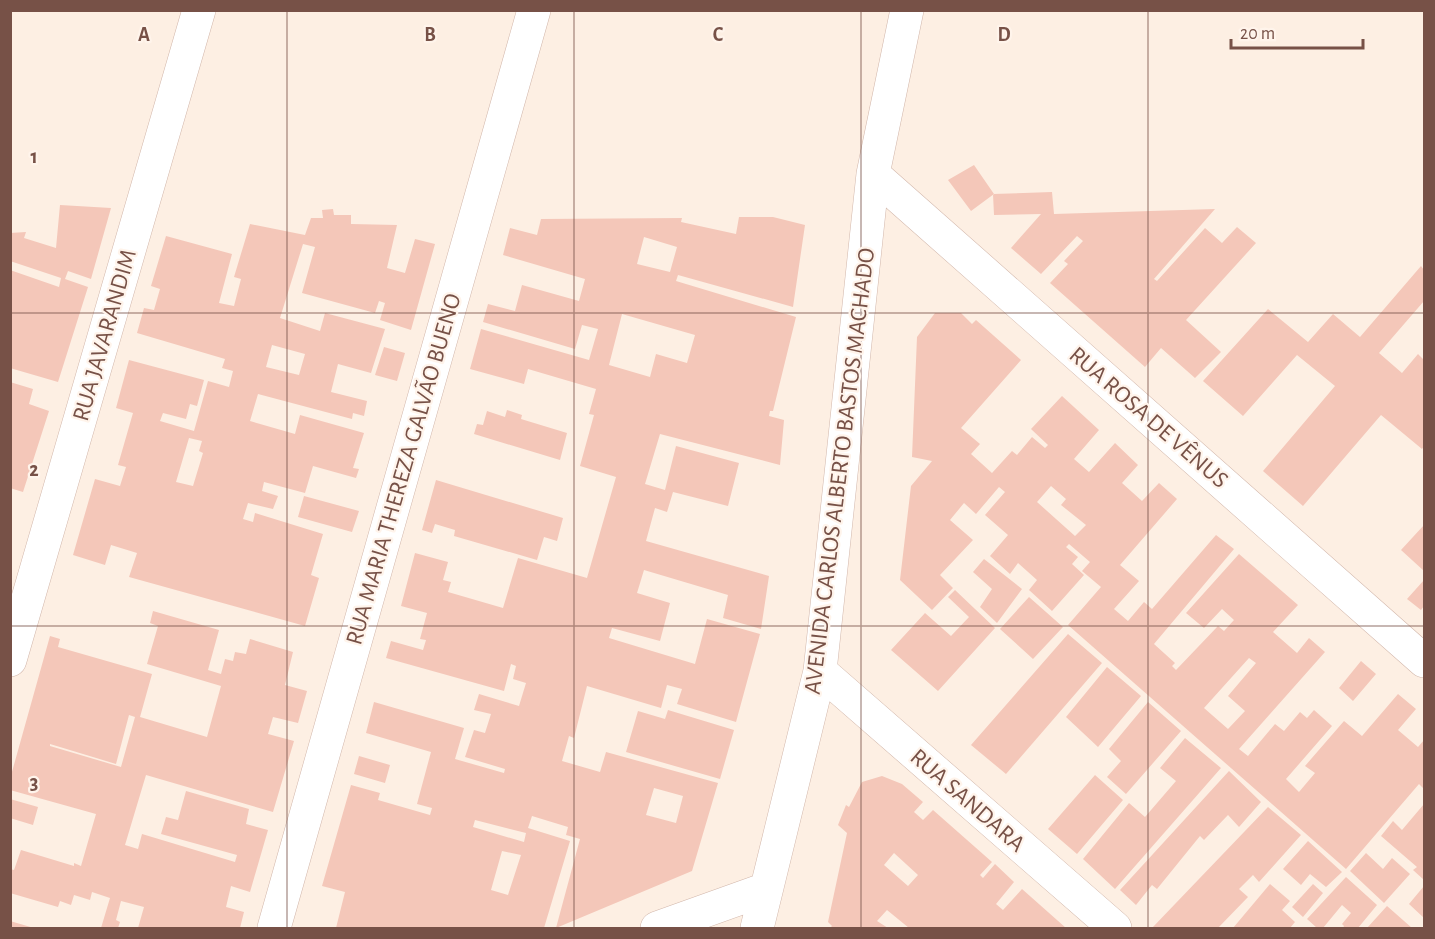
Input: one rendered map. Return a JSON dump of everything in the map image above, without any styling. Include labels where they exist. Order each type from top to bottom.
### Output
[{"type":"street","name":"RUA JAVARANDIM","points":[[10,660],[199,10]]},
{"type":"street","name":"RUA MARIA THEREZA GALVÃO BUENO","points":[[274,928],[534,10]]},
{"type":"street","name":"AVENIDA CARLOS ALBERTO BASTOS MACHADO","points":[[757,928],[820,671],[873,174],[907,10]]},
{"type":"street","name":"RUA ROSA DE VÊNUS","points":[[873,174],[1425,661]]},
{"type":"street","name":"RUA SANDARA","points":[[820,671],[1115,928]]},
{"type":"street","points":[[657,928],[766,889]]},
{"type":"building","points":[[974,165],[994,194],[971,211],[948,180]]},
{"type":"building","points":[[1052,192],[1054,214],[1215,209],[1154,279],[1157,281],[1205,228],[1222,243],[1237,227],[1256,243],[1186,320],[1221,352],[1195,378],[1161,348],[1145,367],[1050,283],[1068,264],[1064,261],[1083,241],[1077,236],[1041,274],[1011,248],[1041,214],[994,215],[993,194]]},
{"type":"building","points":[[60,205],[111,208],[91,279],[68,271],[65,279],[88,287],[58,382],[10,368],[10,270],[59,287],[61,278],[10,261],[10,233],[26,232],[24,238],[56,248]]},
{"type":"building","points":[[333,209],[334,215],[351,215],[351,224],[397,225],[387,268],[405,273],[415,239],[435,244],[411,330],[380,320],[385,303],[379,301],[375,313],[302,293],[315,247],[303,244],[280,318],[320,331],[325,313],[385,329],[371,373],[338,364],[331,392],[367,401],[364,416],[353,413],[352,419],[258,394],[250,421],[295,434],[300,415],[364,433],[353,468],[359,469],[356,478],[313,466],[305,493],[264,482],[262,491],[278,496],[273,509],[248,503],[243,519],[253,522],[255,513],[323,534],[311,575],[319,578],[305,626],[129,577],[137,553],[111,545],[105,565],[73,555],[95,479],[120,486],[126,467],[118,465],[133,413],[116,408],[129,360],[204,380],[197,406],[190,404],[186,419],[163,413],[160,421],[194,431],[208,381],[229,387],[233,371],[222,368],[225,359],[137,333],[144,308],[154,310],[160,289],[151,286],[166,236],[232,254],[219,303],[234,306],[241,279],[234,277],[250,224],[305,235],[311,218],[323,218],[322,210]],"holes":[[[272,345],[305,354],[299,375],[266,367]],[[189,438],[202,441],[199,451],[203,453],[193,486],[176,482]]]},
{"type":"building","points":[[739,217],[773,217],[805,225],[793,307],[678,275],[676,281],[796,317],[773,411],[770,411],[769,416],[784,420],[780,465],[660,434],[645,484],[665,490],[676,446],[739,463],[728,506],[673,492],[667,512],[655,508],[646,541],[769,576],[761,629],[723,618],[728,595],[644,570],[637,593],[670,603],[660,641],[612,628],[609,638],[695,664],[707,619],[760,634],[736,722],[677,704],[682,689],[667,685],[661,708],[587,686],[574,738],[569,736],[562,761],[600,772],[606,752],[718,783],[692,871],[556,928],[580,839],[566,835],[568,827],[532,816],[528,828],[570,841],[544,928],[336,928],[345,892],[322,886],[351,785],[380,793],[378,800],[430,815],[432,808],[417,804],[431,752],[366,733],[374,702],[464,728],[455,759],[504,773],[505,769],[465,757],[474,730],[485,733],[491,714],[474,710],[479,694],[519,706],[526,683],[513,679],[516,666],[511,664],[504,691],[386,658],[391,641],[423,650],[426,640],[420,639],[427,613],[401,606],[415,553],[448,562],[443,580],[451,582],[448,592],[503,608],[518,558],[587,578],[616,477],[580,466],[594,415],[589,414],[596,389],[528,369],[524,384],[470,369],[481,329],[589,360],[598,329],[582,325],[575,349],[483,322],[488,304],[515,311],[522,285],[579,301],[585,279],[503,255],[510,228],[537,235],[541,219],[682,218],[681,222],[736,234]],"holes":[[[644,237],[677,247],[670,272],[637,264]],[[622,314],[695,335],[687,363],[656,354],[650,377],[609,365]],[[654,788],[683,796],[676,823],[646,815]],[[475,820],[526,833],[524,842],[473,827]],[[502,851],[521,855],[508,895],[491,890]]]},
{"type":"building","points":[[1421,266],[1424,270],[1424,301],[1379,353],[1402,373],[1418,354],[1424,360],[1424,446],[1422,449],[1381,415],[1303,506],[1263,471],[1335,386],[1297,355],[1243,416],[1203,381],[1268,309],[1308,342],[1333,314],[1360,337]]},
{"type":"building","points":[[935,313],[961,313],[972,324],[976,320],[1021,360],[961,428],[980,444],[971,454],[992,473],[1012,451],[1017,455],[1032,437],[1045,448],[1048,445],[1031,429],[1062,396],[1099,430],[1074,459],[1089,472],[1115,443],[1138,465],[1122,483],[1142,501],[1159,483],[1177,499],[1120,565],[1139,581],[1114,609],[1128,621],[1144,602],[1152,609],[1216,535],[1234,549],[1154,644],[1175,663],[1172,666],[1176,670],[1218,626],[1224,631],[1234,620],[1222,609],[1204,628],[1186,613],[1239,554],[1298,605],[1273,632],[1297,653],[1309,638],[1325,652],[1239,749],[1248,756],[1275,724],[1284,731],[1300,712],[1307,718],[1314,710],[1332,726],[1286,779],[1299,792],[1315,773],[1305,766],[1344,721],[1362,736],[1398,694],[1416,709],[1398,730],[1418,747],[1424,740],[1424,789],[1419,784],[1346,869],[1068,625],[1101,587],[1082,571],[1090,562],[1069,544],[1066,547],[1078,557],[1072,564],[1084,575],[1052,611],[1029,590],[1037,580],[1018,563],[1010,574],[990,556],[1008,535],[985,515],[1005,492],[999,487],[976,514],[964,503],[950,520],[973,540],[940,575],[953,588],[932,610],[900,580],[911,486],[932,461],[912,457],[917,337]],"holes":[[[1051,486],[1066,499],[1061,505],[1086,525],[1075,536],[1037,502]],[[1249,658],[1256,663],[1228,696],[1245,711],[1228,729],[1204,708]]]},
{"type":"building","points":[[384,347],[405,353],[397,381],[375,375]]},
{"type":"building","points":[[10,382],[33,389],[29,404],[49,411],[23,492],[10,488]]},
{"type":"building","points":[[507,410],[522,415],[521,419],[567,433],[560,460],[474,434],[477,424],[483,425],[487,411],[505,417]]},
{"type":"building","points":[[436,480],[563,518],[557,541],[544,537],[537,560],[454,536],[455,530],[435,524],[432,533],[422,530]]},
{"type":"building","points":[[304,496],[359,511],[352,532],[298,517]]},
{"type":"building","points":[[1424,525],[1424,571],[1401,550]]},
{"type":"building","points":[[984,559],[1022,589],[997,623],[980,607],[992,589],[973,572]]},
{"type":"building","points":[[1424,580],[1424,606],[1421,610],[1407,599]]},
{"type":"building","points":[[955,590],[995,628],[938,691],[891,650],[925,613],[951,636],[969,617],[948,597]]},
{"type":"building","points":[[1029,597],[1063,627],[1033,659],[1000,629]]},
{"type":"building","points":[[153,611],[219,630],[208,670],[221,674],[225,659],[233,661],[235,652],[246,654],[250,639],[293,652],[285,685],[307,691],[298,723],[273,717],[268,734],[294,741],[273,812],[146,775],[125,845],[138,849],[142,834],[235,862],[237,855],[161,834],[166,817],[178,820],[186,791],[249,809],[246,824],[268,830],[250,892],[231,886],[226,907],[244,912],[240,928],[138,928],[144,907],[121,901],[116,920],[120,922],[118,928],[101,928],[110,898],[92,892],[90,900],[74,895],[71,905],[60,901],[58,907],[10,893],[10,869],[14,870],[21,850],[74,866],[74,863],[81,866],[96,814],[10,790],[10,779],[50,636],[60,639],[58,647],[152,674],[140,717],[207,737],[221,686],[147,664],[158,626],[150,623]],"holes":[[[129,715],[135,717],[121,767],[50,746],[50,744],[116,764]]]},
{"type":"building","points":[[1068,634],[1102,663],[1006,774],[971,745]]},
{"type":"building","points":[[1361,661],[1376,674],[1353,701],[1339,688]]},
{"type":"building","points":[[1107,667],[1141,696],[1098,747],[1066,717]]},
{"type":"building","points":[[1148,702],[1181,731],[1126,794],[1107,777],[1121,761],[1109,749]]},
{"type":"building","points":[[668,710],[734,730],[720,779],[626,752],[638,711],[665,719]]},
{"type":"building","points":[[1185,738],[1221,768],[1115,889],[1083,859],[1129,803],[1145,817],[1176,781],[1160,768]]},
{"type":"building","points":[[359,756],[390,765],[385,783],[354,774]]},
{"type":"building","points":[[1229,771],[1261,802],[1239,827],[1228,815],[1204,840],[1200,836],[1157,889],[1152,885],[1136,905],[1120,890]]},
{"type":"building","points":[[1095,775],[1123,800],[1077,854],[1048,829]]},
{"type":"building","points":[[882,776],[902,784],[923,802],[914,812],[923,820],[933,810],[992,862],[980,875],[983,878],[995,864],[1014,882],[996,904],[1003,910],[1022,889],[1066,928],[909,928],[887,910],[877,921],[888,928],[830,928],[832,926],[828,922],[847,833],[838,825],[846,805],[849,807],[862,782]],"holes":[[[894,853],[918,875],[908,886],[884,865]]]},
{"type":"building","points":[[10,799],[38,807],[33,825],[10,818]]},
{"type":"building","points":[[1424,804],[1424,880],[1413,870],[1417,867],[1381,836],[1393,821],[1402,830]]},
{"type":"building","points":[[1268,807],[1301,835],[1259,882],[1253,875],[1239,889],[1248,897],[1218,928],[1152,928]]},
{"type":"building","points":[[1308,841],[1342,872],[1326,887],[1310,874],[1301,885],[1283,869]]},
{"type":"building","points":[[1366,853],[1383,869],[1392,858],[1410,874],[1384,903],[1350,871]]},
{"type":"building","points":[[1346,877],[1377,905],[1358,928],[1343,928],[1342,924],[1351,913],[1342,905],[1323,928],[1317,928],[1307,919]]},
{"type":"building","points":[[1270,884],[1290,901],[1282,910],[1295,922],[1290,928],[1233,928]]},
{"type":"building","points":[[1313,884],[1323,893],[1303,917],[1292,907]]},
{"type":"building","points":[[1424,886],[1424,918],[1409,904]]},
{"type":"building","points":[[1387,906],[1412,928],[1367,928]]},
{"type":"building","points":[[10,921],[34,928],[10,928]]}]
